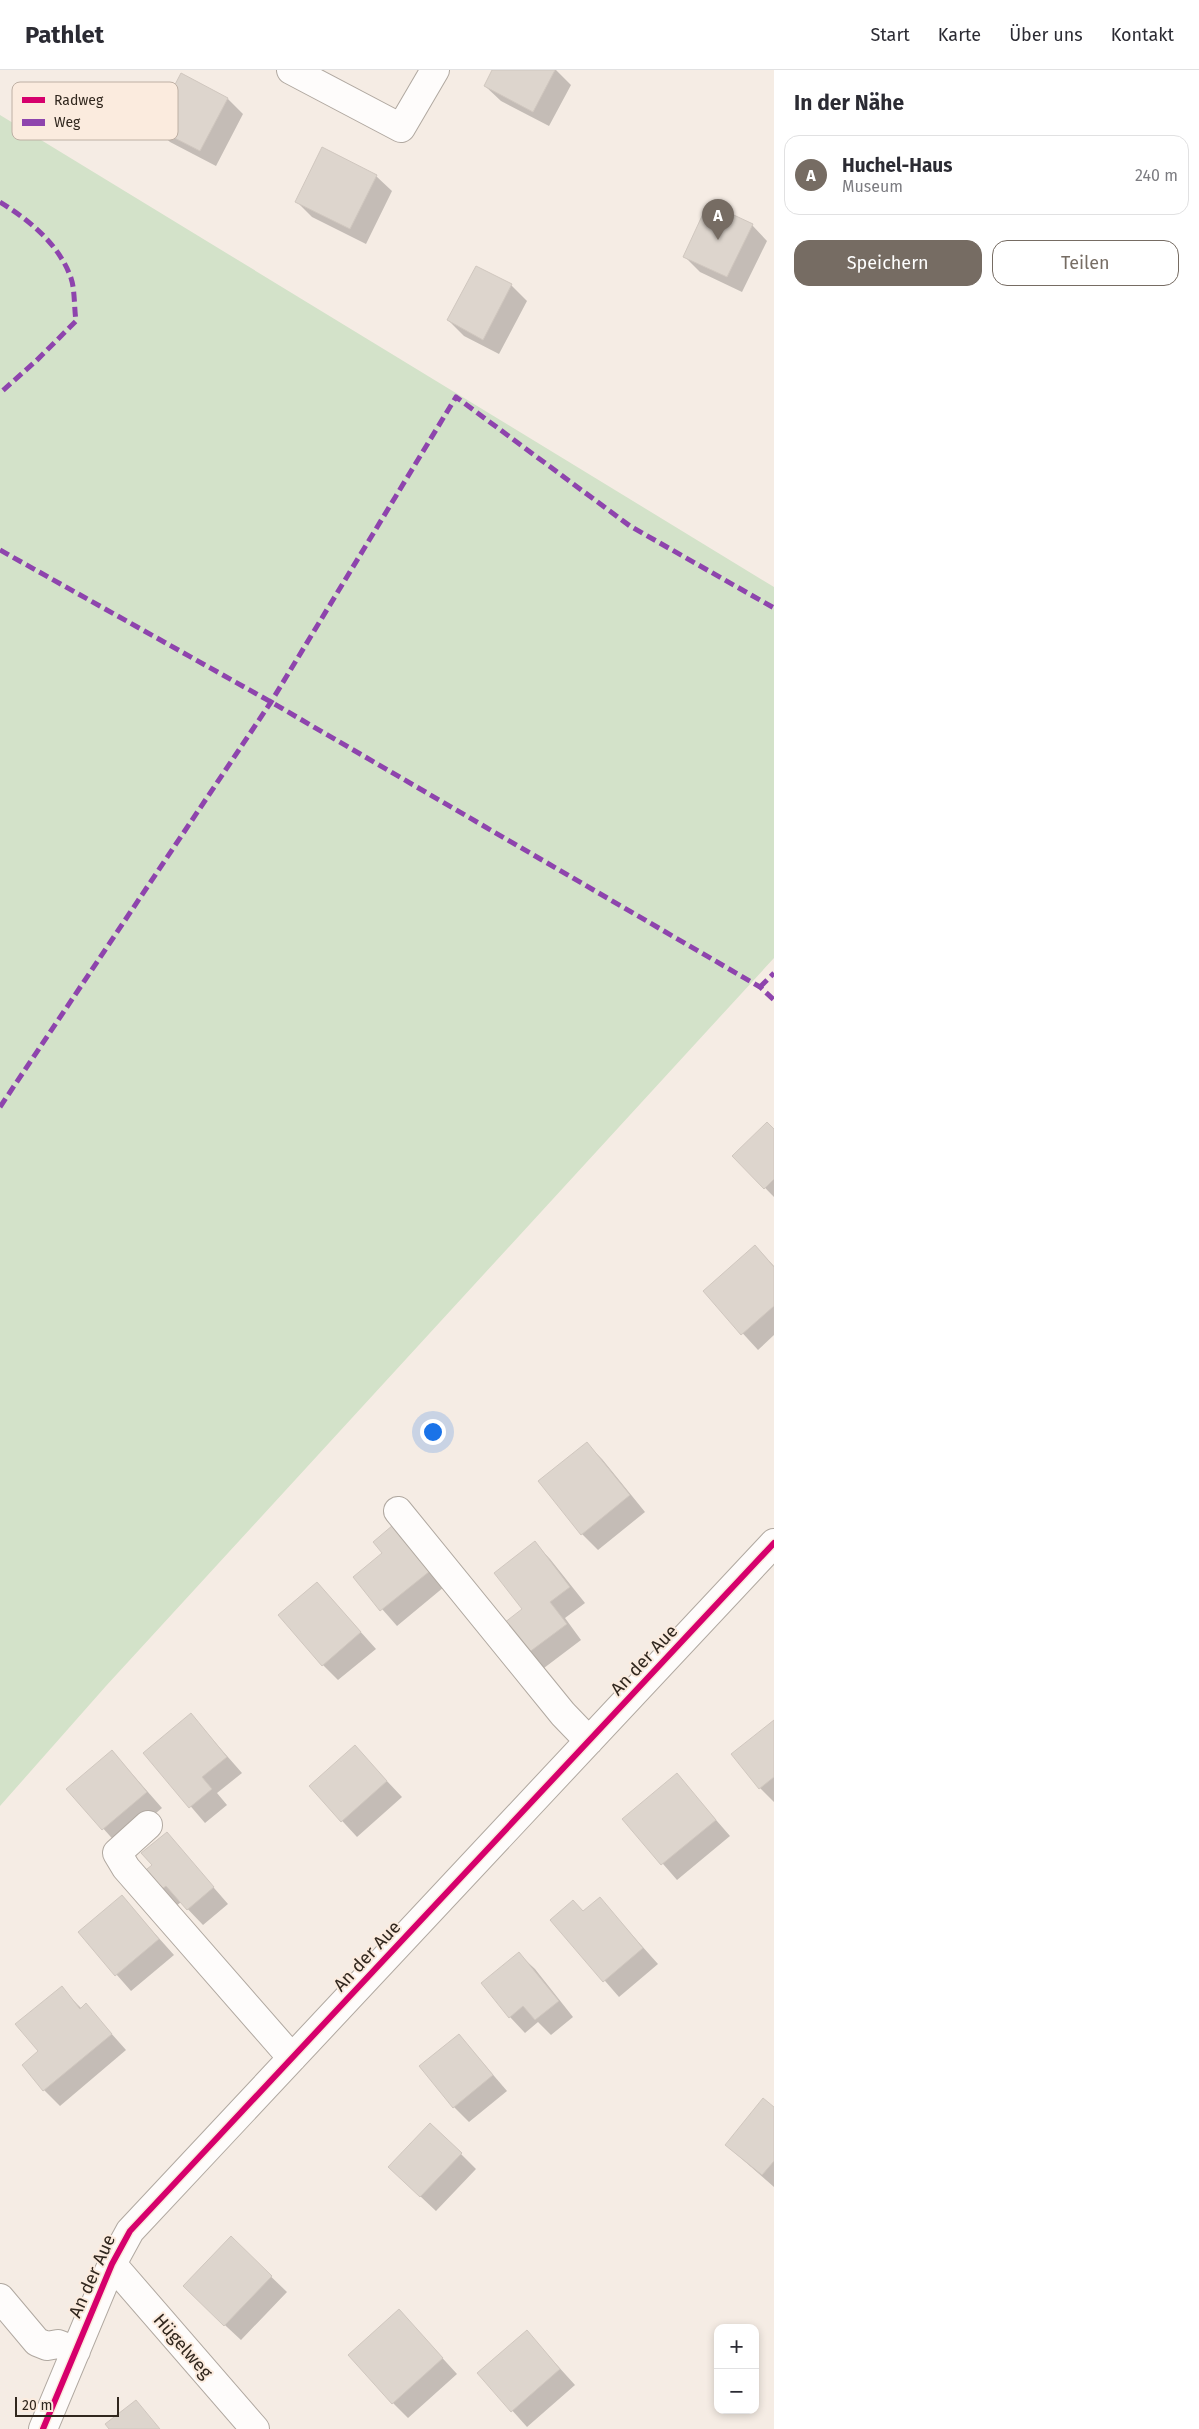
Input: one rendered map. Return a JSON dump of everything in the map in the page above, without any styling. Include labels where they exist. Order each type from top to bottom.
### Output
[{"type":"street","points":[[292,70],[402,128],[435,70]]},
{"type":"street","points":[[398,1511],[563,1714],[589,1741]]},
{"type":"street","name":"An der Aue","points":[[43,2429],[112,2264],[130,2231],[774,1543]]},
{"type":"street","points":[[148,1825],[117,1852],[126,1868],[292,2058]]},
{"type":"street","name":"Hügelweg","points":[[112,2264],[255,2429]]},
{"type":"street","points":[[0,2298],[37,2342],[47,2346],[58,2344],[76,2351]]},
{"type":"green space","points":[[0,115],[12,122],[12,140],[41,140],[774,587],[774,958],[106,1686],[0,1806]]},
{"type":"building","points":[[492,70],[555,70],[533,112],[484,86]]},
{"type":"building","points":[[181,73],[228,98],[200,151],[178,140],[178,82],[176,82]]},
{"type":"building","points":[[322,147],[377,175],[350,229],[295,202]]},
{"type":"building","points":[[708,203],[753,224],[727,277],[683,257]]},
{"type":"building","points":[[476,266],[512,284],[483,340],[447,320]]},
{"type":"building","points":[[767,1122],[774,1129],[774,1179],[764,1189],[732,1156]]},
{"type":"building","points":[[755,1245],[774,1267],[774,1306],[741,1335],[703,1291]]},
{"type":"building","points":[[587,1442],[630,1495],[581,1535],[538,1481]]},
{"type":"building","points":[[393,1525],[430,1571],[380,1611],[353,1577],[382,1553],[373,1542]]},
{"type":"building","points":[[535,1541],[570,1587],[550,1602],[567,1624],[528,1653],[504,1623],[522,1609],[494,1573]]},
{"type":"building","points":[[317,1582],[361,1632],[322,1666],[278,1615]]},
{"type":"building","points":[[191,1713],[227,1757],[202,1777],[212,1789],[189,1808],[143,1753]]},
{"type":"building","points":[[774,1720],[774,1777],[759,1789],[731,1754]]},
{"type":"building","points":[[355,1745],[387,1781],[341,1822],[309,1786]]},
{"type":"building","points":[[112,1750],[147,1792],[102,1830],[66,1789]]},
{"type":"building","points":[[677,1773],[716,1820],[661,1865],[622,1819]]},
{"type":"building","points":[[167,1832],[214,1887],[187,1910],[166,1886],[158,1892],[142,1873],[152,1865],[141,1853]]},
{"type":"building","points":[[122,1895],[159,1939],[115,1976],[78,1932]]},
{"type":"building","points":[[600,1897],[643,1948],[603,1982],[550,1920],[573,1900],[583,1911]]},
{"type":"building","points":[[519,1952],[559,2001],[535,2020],[523,2006],[509,2018],[481,1983]]},
{"type":"building","points":[[62,1986],[80,2009],[86,2003],[112,2034],[43,2091],[22,2065],[38,2051],[15,2024]]},
{"type":"building","points":[[459,2034],[493,2075],[453,2108],[419,2066]]},
{"type":"building","points":[[763,2098],[774,2107],[774,2161],[762,2175],[725,2145]]},
{"type":"building","points":[[430,2123],[462,2153],[420,2197],[388,2167]]},
{"type":"building","points":[[231,2236],[272,2276],[224,2326],[183,2286]]},
{"type":"building","points":[[399,2309],[443,2358],[392,2404],[348,2355]]},
{"type":"building","points":[[527,2330],[560,2369],[511,2412],[477,2373]]},
{"type":"building","points":[[136,2400],[160,2429],[109,2429],[105,2424]]},
{"type":"marked path","points":[[0,202],[32,225],[59,254],[71,278],[76,321],[36,361],[0,393]]},
{"type":"marked path","points":[[0,1107],[271,702],[456,397],[630,526],[774,608]]},
{"type":"marked path","points":[[0,550],[271,702],[760,987],[774,1000]]},
{"type":"marked path","points":[[760,987],[774,973]]},
{"type":"cycle path","points":[[43,2429],[112,2264],[130,2231],[774,1543]]},
{"type":"place","name":"Huchel-Haus","points":[[718,240]]}]
